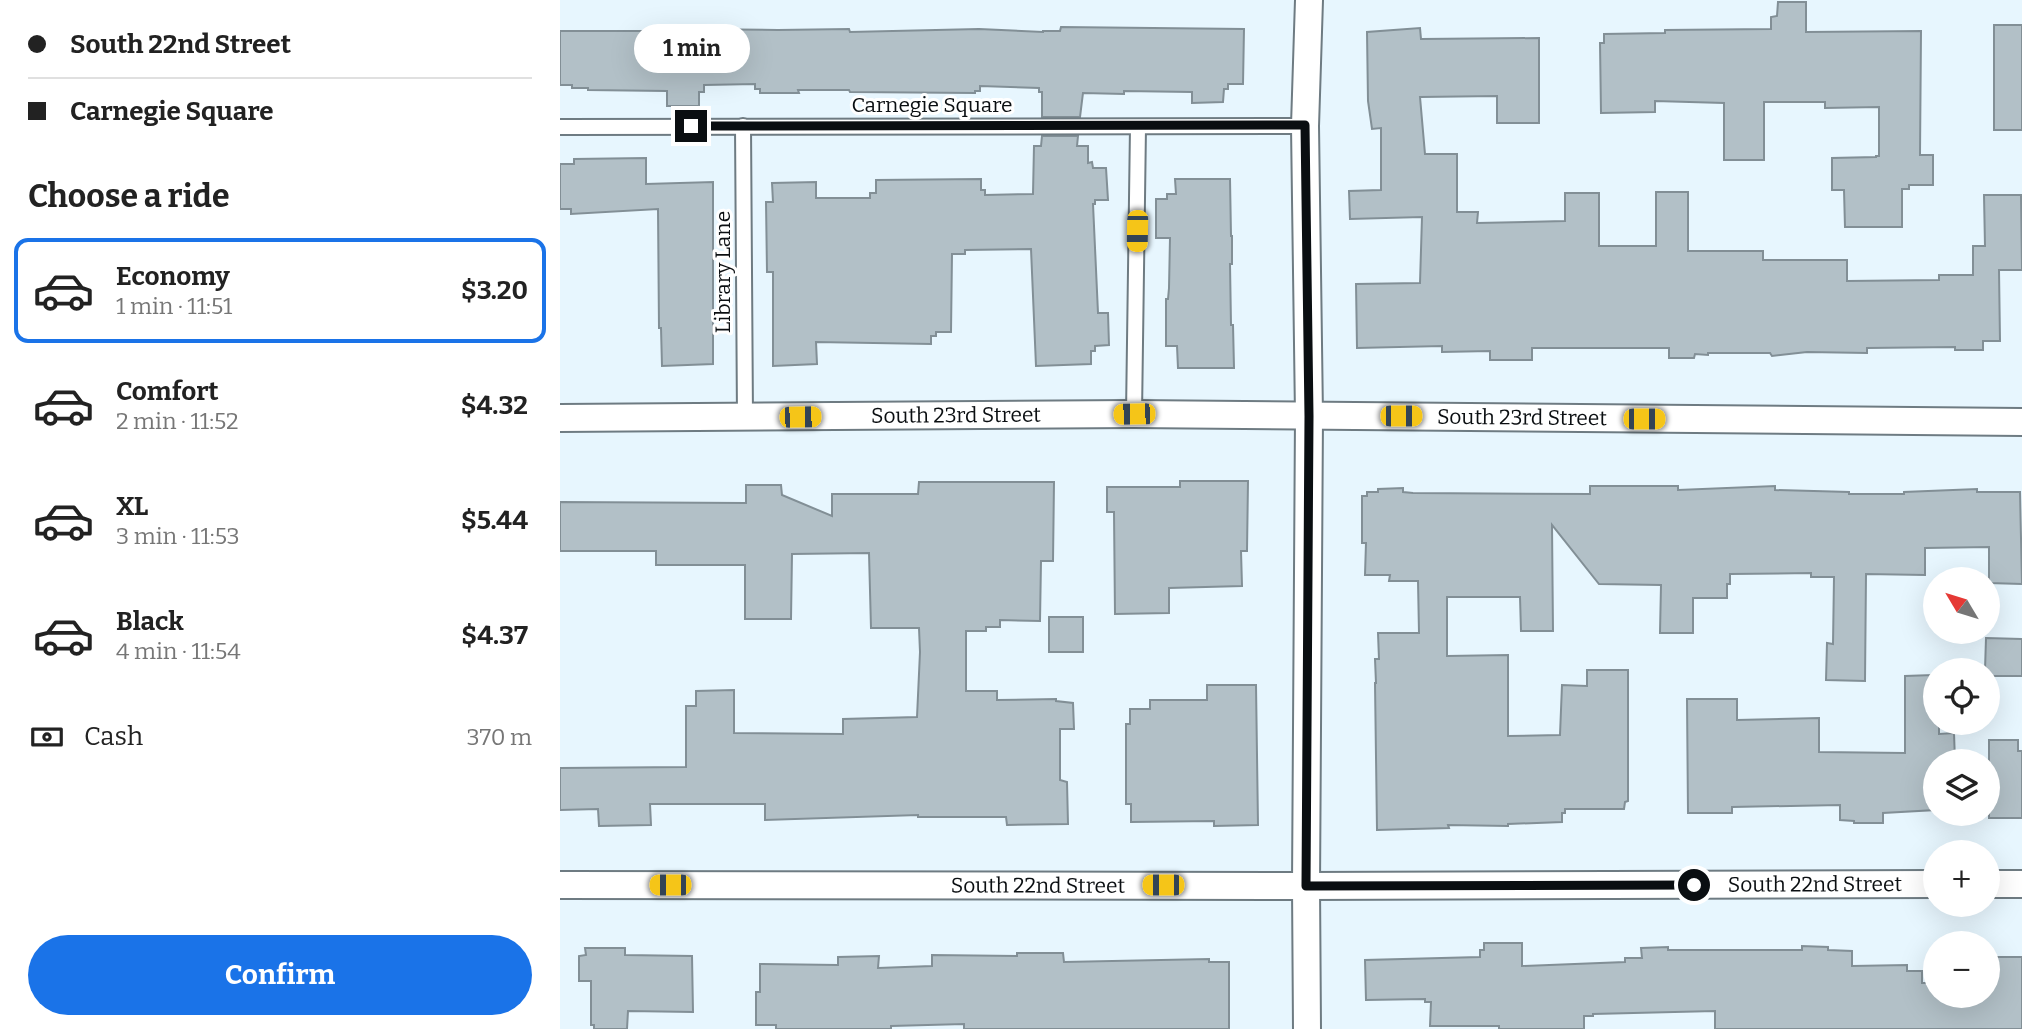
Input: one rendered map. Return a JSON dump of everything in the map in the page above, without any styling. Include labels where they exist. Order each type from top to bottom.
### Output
[{"type":"street","points":[[1307,1029],[1309,416],[1305,125],[1309,0]]},
{"type":"street","name":"South 23rd Street","points":[[560,418],[1134,414],[2022,422]]},
{"type":"street","name":"South 22nd Street","points":[[560,885],[1923,884]]},
{"type":"street","points":[[2000,884],[2022,884]]},
{"type":"lane","name":"Carnegie Square","points":[[560,127],[1305,125]]},
{"type":"lane","name":"Library Lane","points":[[743,126],[745,417]]},
{"type":"lane","points":[[1134,414],[1138,127]]},
{"type":"building","points":[[1778,2],[1806,2],[1806,32],[1921,31],[1920,155],[1933,155],[1933,185],[1909,185],[1909,189],[1902,189],[1902,227],[1845,227],[1844,190],[1832,190],[1832,158],[1879,156],[1879,107],[1825,108],[1825,102],[1764,102],[1764,160],[1724,160],[1724,103],[1655,101],[1655,112],[1601,113],[1600,43],[1604,43],[1604,34],[1665,33],[1665,30],[1771,29],[1771,17],[1777,16]]},
{"type":"building","points":[[1994,25],[2022,25],[2022,130],[1994,130]]},
{"type":"building","points":[[1061,27],[1244,29],[1243,84],[1228,84],[1228,89],[1224,89],[1223,102],[1192,103],[1192,92],[1083,93],[1080,117],[1042,117],[1042,92],[1039,92],[1039,88],[980,86],[980,91],[975,93],[798,90],[799,93],[760,93],[760,89],[755,89],[755,84],[704,85],[704,92],[699,92],[699,106],[667,106],[667,91],[588,90],[572,88],[572,85],[560,85],[560,31],[849,29],[850,32],[979,29],[1043,32],[1060,31]]},
{"type":"building","points":[[1420,28],[1421,39],[1539,38],[1539,123],[1497,123],[1497,96],[1420,97],[1425,154],[1457,154],[1457,212],[1478,212],[1477,223],[1565,221],[1565,193],[1599,193],[1599,246],[1656,246],[1656,192],[1688,192],[1688,251],[1763,251],[1763,260],[1847,260],[1847,281],[1939,280],[1939,275],[1973,275],[1973,246],[1985,246],[1984,195],[2021,195],[2022,270],[1999,270],[2000,341],[1983,341],[1983,350],[1955,350],[1955,347],[1867,348],[1867,353],[1807,352],[1772,356],[1770,353],[1708,353],[1695,354],[1694,358],[1669,358],[1669,348],[1532,348],[1532,360],[1490,360],[1490,351],[1442,352],[1442,346],[1357,348],[1356,284],[1420,283],[1422,217],[1350,219],[1349,191],[1381,190],[1381,128],[1372,129],[1368,101],[1367,32]]},
{"type":"building","points":[[1042,136],[1078,136],[1077,146],[1088,146],[1088,163],[1092,162],[1093,168],[1106,168],[1108,200],[1095,200],[1093,204],[1098,313],[1108,313],[1109,345],[1095,346],[1095,351],[1091,351],[1091,364],[1036,366],[1031,249],[965,250],[965,254],[952,254],[951,332],[936,332],[936,336],[931,336],[931,344],[816,342],[817,364],[773,366],[773,272],[767,272],[766,202],[773,202],[772,183],[816,182],[816,198],[870,198],[870,193],[876,193],[876,180],[981,179],[981,190],[985,190],[985,195],[1033,194],[1034,146],[1041,146]]},
{"type":"building","points":[[646,158],[646,184],[713,182],[713,364],[662,366],[658,209],[571,214],[571,209],[560,209],[560,164],[574,164],[574,159]]},
{"type":"building","points":[[1175,179],[1230,179],[1234,368],[1178,368],[1177,346],[1166,346],[1170,238],[1156,238],[1156,199],[1167,199],[1167,194],[1176,194]]},
{"type":"building","points":[[1180,481],[1248,481],[1247,551],[1241,551],[1242,586],[1169,588],[1169,613],[1115,614],[1114,512],[1107,512],[1107,487],[1180,487]]},
{"type":"building","points":[[919,482],[1054,482],[1053,561],[1041,561],[1040,621],[1000,620],[1000,627],[986,627],[986,631],[966,631],[966,691],[997,691],[997,700],[1056,699],[1073,703],[1074,729],[1060,729],[1060,780],[1067,782],[1068,824],[1007,825],[1006,817],[918,815],[765,820],[765,804],[650,804],[651,825],[599,826],[598,809],[560,810],[560,768],[686,767],[686,706],[696,706],[696,691],[734,690],[734,733],[843,734],[843,719],[917,717],[920,652],[919,628],[871,628],[869,553],[792,554],[791,619],[745,619],[745,565],[656,565],[656,551],[560,551],[560,502],[746,503],[746,485],[781,485],[782,495],[832,516],[832,494],[918,494]]},
{"type":"building","points":[[1590,486],[1678,486],[1678,490],[1775,486],[1775,490],[1849,494],[1904,494],[1977,489],[1977,492],[2020,492],[2022,584],[2000,583],[2000,567],[1989,567],[1989,547],[1925,548],[1923,575],[1866,574],[1865,681],[1826,680],[1827,643],[1833,644],[1834,577],[1811,577],[1811,573],[1730,574],[1727,598],[1693,598],[1693,633],[1660,633],[1661,585],[1599,584],[1552,525],[1553,631],[1521,631],[1520,597],[1447,597],[1447,656],[1508,655],[1508,736],[1560,735],[1562,685],[1587,686],[1587,670],[1628,670],[1628,801],[1625,802],[1624,809],[1565,809],[1562,822],[1377,830],[1375,659],[1379,659],[1378,633],[1419,633],[1418,581],[1389,581],[1390,575],[1365,575],[1366,543],[1362,543],[1362,496],[1367,496],[1367,492],[1378,492],[1378,489],[1403,488],[1403,492],[1413,493],[1590,494]]},
{"type":"building","points":[[1049,617],[1083,617],[1083,652],[1049,652]]},
{"type":"building","points":[[2000,638],[2022,639],[2022,676],[2000,676],[2000,658],[1985,658],[1986,644],[2000,644]]},
{"type":"building","points":[[1923,675],[1923,735],[1954,735],[1955,749],[1923,749],[1923,811],[1883,813],[1883,823],[1840,820],[1840,805],[1732,807],[1732,813],[1688,813],[1687,699],[1737,699],[1737,720],[1819,718],[1819,752],[1905,753],[1905,676]]},
{"type":"building","points":[[1207,685],[1256,685],[1258,825],[1214,826],[1214,821],[1131,822],[1131,804],[1126,804],[1126,724],[1130,724],[1130,709],[1150,709],[1150,700],[1207,700]]},
{"type":"building","points":[[1989,740],[2018,740],[2018,751],[2022,751],[2022,818],[2000,818],[2000,749],[1989,749]]},
{"type":"building","points":[[1484,943],[1522,943],[1522,966],[1625,962],[1625,958],[1642,958],[1641,948],[1802,950],[1802,946],[1828,947],[1828,950],[1852,951],[1852,966],[1907,965],[1907,971],[1922,971],[1923,1008],[2000,1008],[2000,957],[2022,957],[2022,1029],[1715,1029],[1715,1011],[1593,1014],[1584,1016],[1584,1029],[1430,1026],[1431,1002],[1425,1002],[1425,999],[1366,1000],[1365,960],[1480,957],[1480,950],[1484,950]]},
{"type":"building","points":[[585,948],[625,948],[625,955],[692,956],[693,1012],[628,1011],[627,1029],[594,1029],[594,1025],[591,1025],[591,981],[579,981],[579,956],[586,955]]},
{"type":"building","points":[[1017,953],[1063,953],[1064,962],[1209,959],[1209,962],[1229,962],[1229,1029],[964,1029],[964,1024],[891,1026],[891,1029],[776,1029],[776,1025],[756,1025],[756,992],[760,992],[760,964],[838,965],[838,957],[879,956],[878,968],[932,966],[932,955],[1017,956]]},
{"type":"route","points":[[691,126],[1305,125],[1309,416],[1306,886],[1694,885]]}]
